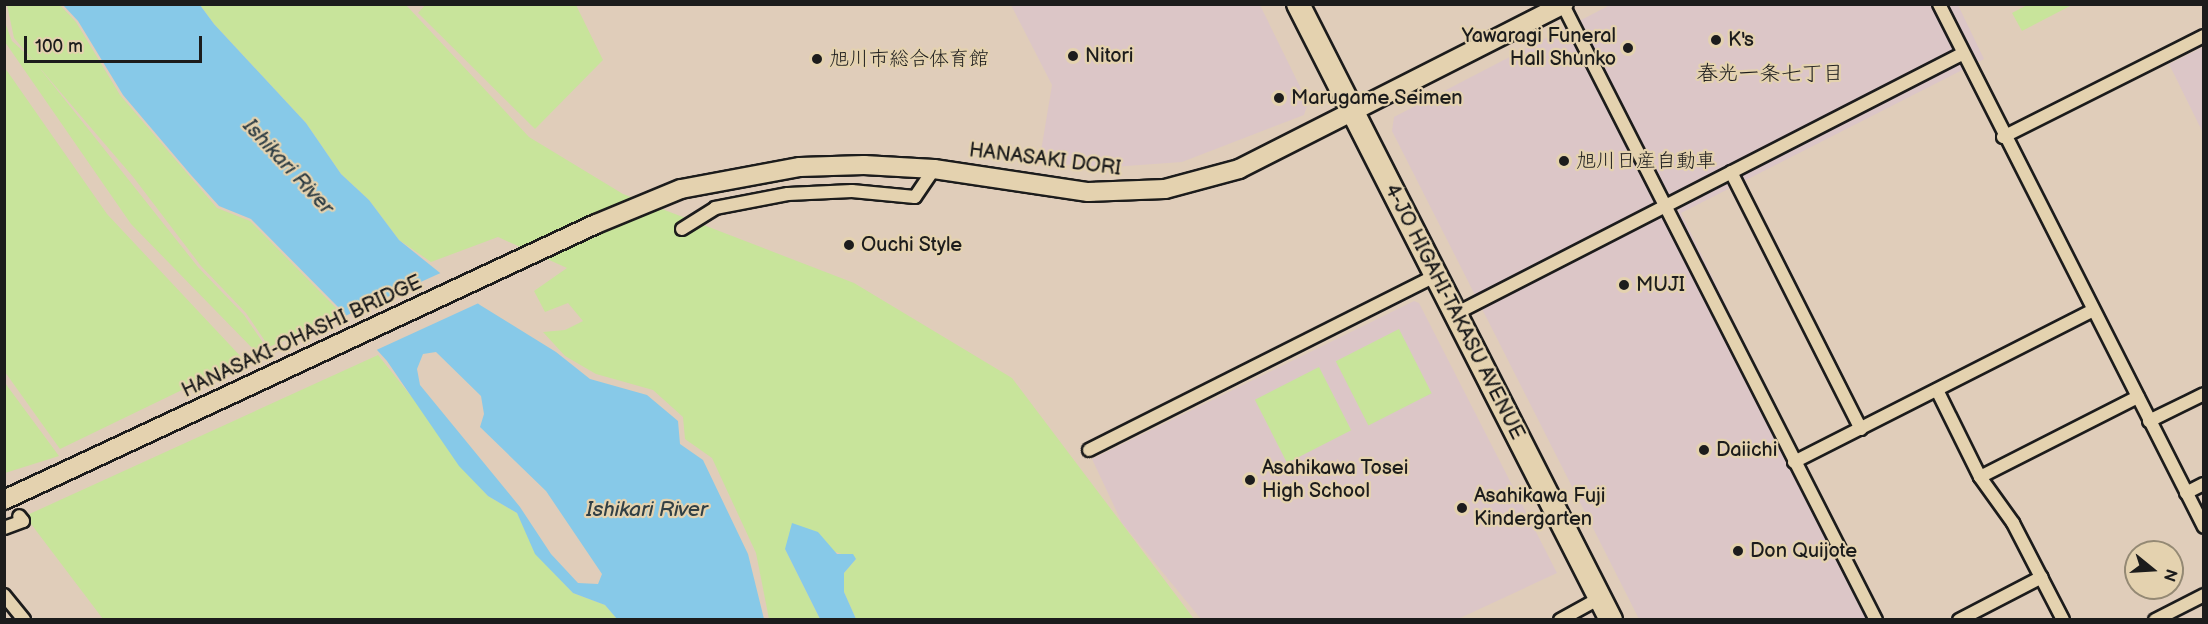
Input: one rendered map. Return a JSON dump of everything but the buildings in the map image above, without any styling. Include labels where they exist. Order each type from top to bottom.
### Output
[{"type":"highway","name":"4-JO HIGAHI-TAKASU AVENUE","points":[[1298,4],[1611,620]]},
{"type":"street","points":[[1939,4],[1962,54],[2204,527]]},
{"type":"street","name":"HANASAKI DORI","points":[[596,225],[681,189],[745,174],[800,167],[864,165],[934,169],[1088,192],[1165,189],[1239,169],[1564,5]]},
{"type":"street","points":[[1564,5],[1876,620]]},
{"type":"street","points":[[2004,136],[2204,36]]},
{"type":"street","points":[[1455,314],[1962,54]]},
{"type":"street","points":[[682,229],[715,208],[788,194],[852,191],[915,197],[934,169]]},
{"type":"street","points":[[1731,172],[1861,429]]},
{"type":"street","name":"HANASAKI-OHASHI BRIDGE","points":[[4,500],[596,225]]},
{"type":"street","points":[[1089,450],[1435,276]]},
{"type":"street","points":[[1794,462],[2093,310]]},
{"type":"street","points":[[1937,390],[1980,477],[2013,523],[2063,620]]},
{"type":"street","points":[[2149,421],[2204,393]]},
{"type":"street","points":[[1980,477],[2138,397]]},
{"type":"street","points":[[2186,493],[2204,484]]},
{"type":"street","points":[[2193,506],[2204,515]]},
{"type":"street","points":[[4,528],[23,521],[20,516]]},
{"type":"street","points":[[1959,620],[2042,577]]},
{"type":"street","points":[[4,595],[24,620]]},
{"type":"street","points":[[2155,620],[2204,595]]},
{"type":"street","points":[[1560,620],[1600,598]]},
{"type":"shaded area","points":[[1011,5],[1260,5],[1308,103],[1304,115],[1182,162],[1112,167],[1039,163],[1052,85]]},
{"type":"shaded area","points":[[1610,5],[1958,5],[1984,59],[1681,213],[1879,619],[1639,619],[1392,131],[1394,117]]},
{"type":"shaded area","points":[[2203,47],[2203,133],[2169,64]]},
{"type":"shaded area","name":"Asahikawa Tosei High School","points":[[1414,301],[1419,303],[1557,573],[1458,619],[1201,619],[1122,523],[1092,459]]},
{"type":"green space","points":[[426,4],[576,5],[603,60],[535,129],[418,13]]},
{"type":"green space","points":[[2029,4],[2072,5],[2022,31],[2012,13]]},
{"type":"green space","points":[[7,5],[60,5],[76,22],[120,95],[217,208],[250,221],[343,315],[269,347],[246,313],[201,266],[134,178],[14,38]]},
{"type":"green space","points":[[200,5],[406,5],[529,137],[623,194],[854,283],[1012,378],[1194,619],[856,619],[844,592],[844,573],[856,559],[830,550],[818,532],[785,549],[820,619],[769,619],[756,553],[712,458],[685,439],[683,417],[653,390],[596,374],[565,356],[543,332],[565,330],[583,321],[568,303],[545,312],[534,291],[567,268],[498,237],[431,262],[399,240],[369,200],[341,174],[306,123],[214,24]]},
{"type":"green space","points":[[4,20],[12,41],[34,61],[198,267],[244,315],[266,347],[257,353],[131,224],[5,42]]},
{"type":"green space","points":[[5,68],[107,214],[244,360],[60,449],[5,372]]},
{"type":"green space","points":[[1399,329],[1432,393],[1368,425],[1336,361]]},
{"type":"green space","points":[[378,355],[436,427],[460,466],[488,496],[517,513],[536,554],[573,593],[605,605],[617,619],[103,619],[25,516]]},
{"type":"green space","points":[[1319,367],[1351,430],[1287,463],[1255,400]]},
{"type":"green space","points":[[5,383],[59,456],[5,473]]},
{"type":"water","name":"Ishikari River","points":[[63,5],[200,5],[214,24],[306,123],[341,174],[369,200],[399,240],[480,305],[556,352],[590,379],[647,395],[678,421],[680,444],[703,460],[748,554],[764,619],[617,619],[605,605],[573,593],[535,554],[517,513],[488,496],[459,466],[387,361],[339,308],[251,219],[219,206],[191,175],[123,95],[78,21]],"holes":[[[436,352],[481,396],[484,414],[480,427],[546,491],[602,574],[598,584],[578,583],[551,554],[520,507],[420,385],[417,369],[423,354]]]},
{"type":"water","points":[[792,523],[818,532],[837,554],[853,554],[856,559],[844,573],[844,592],[856,619],[820,619],[785,549]]},
{"type":"pier","points":[[445,271],[481,302],[372,352],[343,317]]},
{"type":"place","name":"K's","points":[[1716,40]]},
{"type":"place","name":"Yawaragi Funeral Hall Shunko","points":[[1628,48]]},
{"type":"place","name":"Nitori","points":[[1073,56]]},
{"type":"place","name":"旭川市総合体育館","points":[[817,59]]},
{"type":"place","name":"Marugame Seimen","points":[[1279,98]]},
{"type":"place","name":"旭川日産自動車","points":[[1564,161]]},
{"type":"place","name":"Ouchi Style","points":[[849,245]]},
{"type":"place","name":"MUJI","points":[[1624,285]]},
{"type":"place","name":"Daiichi","points":[[1704,450]]},
{"type":"place","name":"Asahikawa Tosei High School","points":[[1250,480]]},
{"type":"place","name":"Asahikawa Fuji Kindergarten","points":[[1462,508]]},
{"type":"place","name":"Don Quijote","points":[[1738,551]]},
{"type":"district","name":"春光一条七丁目","points":[[1770,74]]}]
